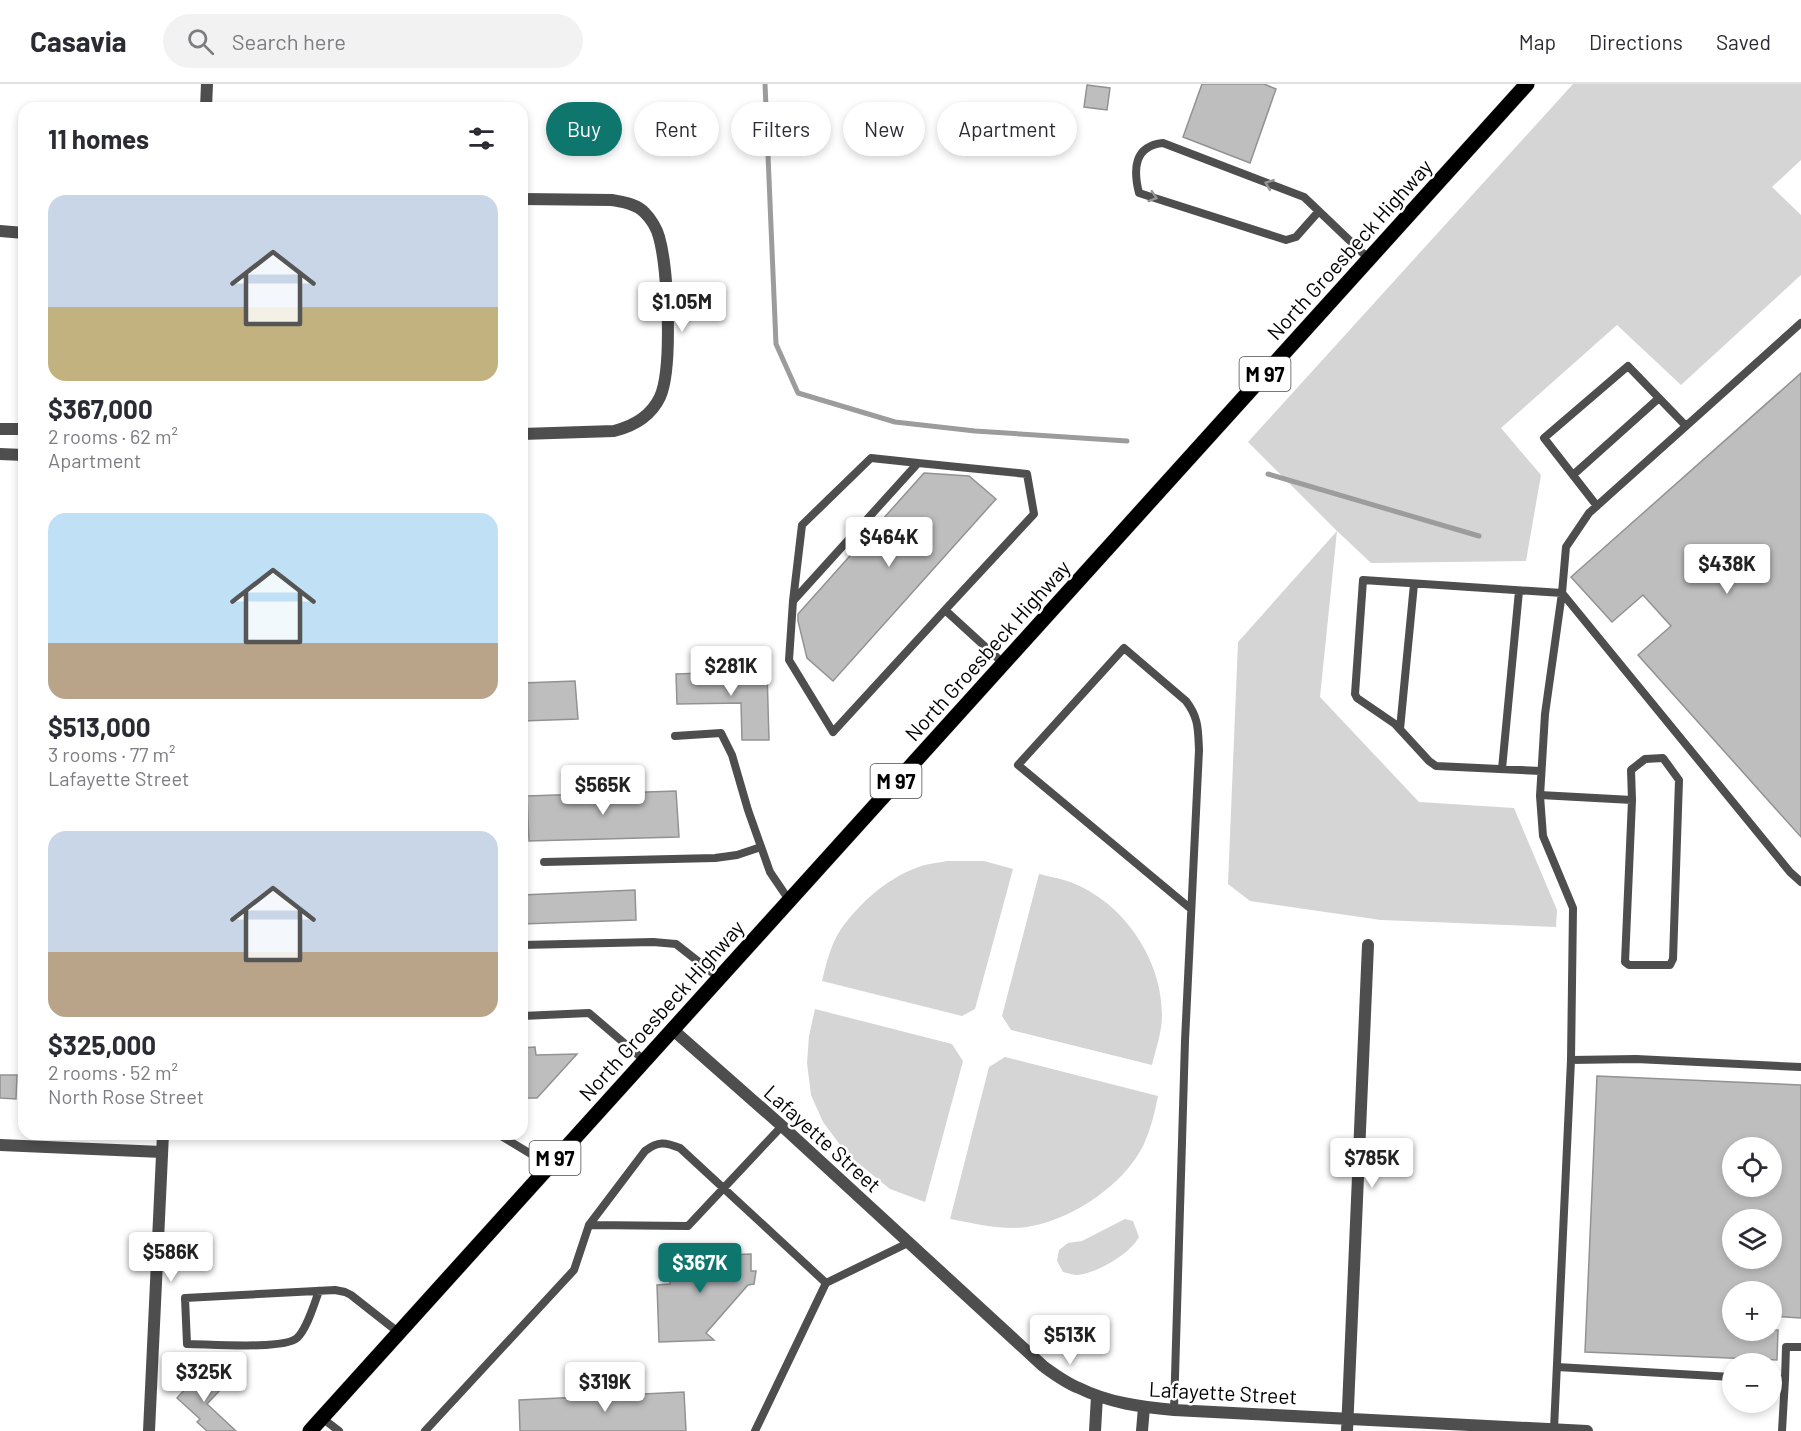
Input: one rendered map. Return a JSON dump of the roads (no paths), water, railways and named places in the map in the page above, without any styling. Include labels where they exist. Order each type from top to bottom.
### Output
[{"type":"main road","name":"North Groesbeck Highway","points":[[310,1431],[1527,84]]},
{"type":"street","points":[[206,102],[207,84]]},
{"type":"street","points":[[528,199],[593,198],[624,202],[639,208],[656,229],[664,265],[668,318],[666,370],[661,396],[645,417],[627,428],[614,431],[582,434],[528,434]]},
{"type":"street","points":[[0,231],[18,232]]},
{"type":"street","points":[[0,429],[18,429]]},
{"type":"street","points":[[0,454],[18,454]]},
{"type":"street","points":[[1347,1425],[1368,945]]},
{"type":"street","name":"Lafayette Street","points":[[672,1029],[782,1125],[1043,1366],[1077,1388],[1097,1396],[1144,1407],[1347,1425],[1587,1431]]},
{"type":"street","points":[[149,1431],[163,1140]]},
{"type":"street","points":[[0,1145],[162,1152]]},
{"type":"street","points":[[1095,1431],[1097,1396]]},
{"type":"street","points":[[1142,1431],[1144,1407]]},
{"type":"lane","points":[[1319,211],[1296,237],[1286,240],[1138,193],[1134,174],[1140,154],[1150,144],[1163,143],[1304,197],[1319,211],[1368,259]]},
{"type":"lane","points":[[1554,1430],[1571,1060],[1573,908],[1543,836],[1540,795],[1545,714],[1566,547],[1589,513],[1801,323]]},
{"type":"lane","points":[[1597,506],[1544,438],[1628,366],[1686,426]]},
{"type":"lane","points":[[1573,475],[1659,398]]},
{"type":"lane","points":[[872,458],[918,463],[1027,474],[1034,514],[833,732],[789,660],[802,525],[872,458]]},
{"type":"lane","points":[[793,601],[918,463]]},
{"type":"lane","points":[[1541,771],[1436,766],[1395,724],[1357,698],[1355,694],[1364,580],[1562,593],[1790,872],[1801,882]]},
{"type":"lane","points":[[1400,729],[1414,584]]},
{"type":"lane","points":[[1502,769],[1519,591]]},
{"type":"lane","points":[[945,610],[1003,663]]},
{"type":"lane","points":[[1174,1410],[1185,1041],[1199,750],[1197,719],[1186,701],[1124,648],[1018,765],[1191,909]]},
{"type":"lane","points":[[675,736],[721,733],[732,755],[770,872],[789,900]]},
{"type":"lane","points":[[1663,758],[1679,780],[1673,959],[1670,965],[1629,965],[1625,962],[1632,800],[1631,770],[1645,759],[1663,758]]},
{"type":"lane","points":[[1540,795],[1632,800]]},
{"type":"lane","points":[[544,862],[715,858],[737,855],[761,847]]},
{"type":"lane","points":[[528,945],[653,942],[676,945],[718,978]]},
{"type":"lane","points":[[528,1016],[589,1013],[644,1060]]},
{"type":"lane","points":[[1571,1060],[1636,1059],[1801,1067]]},
{"type":"lane","points":[[589,1225],[688,1226],[782,1125]]},
{"type":"lane","points":[[508,1140],[549,1165]]},
{"type":"lane","points":[[425,1431],[574,1270],[589,1225],[645,1151],[654,1144],[668,1143],[680,1148],[826,1283]]},
{"type":"lane","points":[[755,1431],[826,1283],[910,1242]]},
{"type":"lane","points":[[319,1292],[302,1331],[297,1338],[291,1341],[277,1344],[187,1344],[185,1298],[334,1290],[345,1292],[398,1332]]},
{"type":"lane","points":[[1782,1431],[1786,1347],[1801,1347]]},
{"type":"lane","points":[[1557,1367],[1722,1376]]},
{"type":"lane","points":[[322,1418],[339,1431]]},
{"type":"waterway","points":[[765,84],[776,344],[798,393],[895,422],[975,431],[1127,441]]},
{"type":"waterway","points":[[1268,474],[1479,536]]}]
